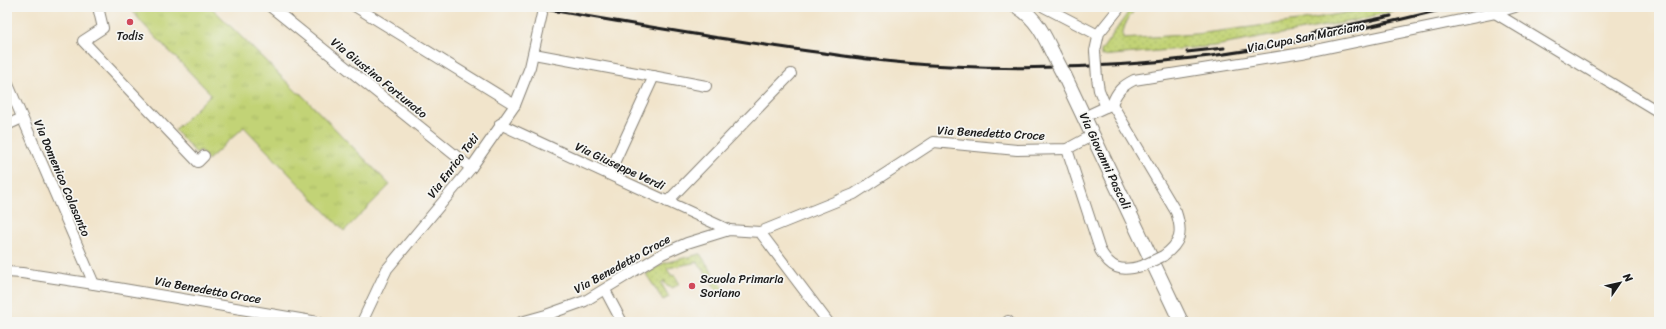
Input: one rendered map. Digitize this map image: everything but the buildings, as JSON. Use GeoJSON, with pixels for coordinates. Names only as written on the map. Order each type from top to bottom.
{"type":"FeatureCollection","features":[{"type":"Feature","properties":{"kind":"street"},"geometry":{"type":"LineString","coordinates":[[98,7],[103,28],[83,41],[198,162],[204,156]]}},
{"type":"Feature","properties":{"kind":"street","name":"Via Giustino Fortunato"},"geometry":{"type":"LineString","coordinates":[[271,7],[470,168]]}},
{"type":"Feature","properties":{"kind":"street"},"geometry":{"type":"LineString","coordinates":[[356,7],[515,105]]}},
{"type":"Feature","properties":{"kind":"street","name":"Via Giovanni Pascoli"},"geometry":{"type":"LineString","coordinates":[[1018,7],[1032,17],[1040,27],[1093,135],[1181,322]]}},
{"type":"Feature","properties":{"kind":"street"},"geometry":{"type":"LineString","coordinates":[[1044,7],[1098,35]]}},
{"type":"Feature","properties":{"kind":"street"},"geometry":{"type":"LineString","coordinates":[[1067,149],[1100,250],[1109,264],[1116,268],[1131,269],[1142,266],[1163,256],[1178,242],[1180,228],[1176,212],[1099,90],[1096,51],[1098,35],[1120,7]]}},
{"type":"Feature","properties":{"kind":"street","name":"Via Cupa San Marciano"},"geometry":{"type":"LineString","coordinates":[[1109,105],[1117,92],[1124,85],[1134,80],[1302,53],[1495,13],[1515,7]]}},
{"type":"Feature","properties":{"kind":"street"},"geometry":{"type":"LineString","coordinates":[[1495,13],[1659,112]]}},
{"type":"Feature","properties":{"kind":"street","name":"Via Enrico Toti"},"geometry":{"type":"LineString","coordinates":[[362,322],[387,269],[470,168],[515,105],[534,54],[542,14]]}},
{"type":"Feature","properties":{"kind":"street"},"geometry":{"type":"LineString","coordinates":[[534,54],[706,86]]}},
{"type":"Feature","properties":{"kind":"street"},"geometry":{"type":"LineString","coordinates":[[667,202],[791,74]]}},
{"type":"Feature","properties":{"kind":"street"},"geometry":{"type":"LineString","coordinates":[[608,174],[654,76]]}},
{"type":"Feature","properties":{"kind":"street","name":"Via Domenico Colasanto"},"geometry":{"type":"LineString","coordinates":[[7,82],[94,284]]}},
{"type":"Feature","properties":{"kind":"street"},"geometry":{"type":"LineString","coordinates":[[1084,117],[1109,105]]}},
{"type":"Feature","properties":{"kind":"street"},"geometry":{"type":"LineString","coordinates":[[7,125],[22,118]]}},
{"type":"Feature","properties":{"kind":"street","name":"Via Giuseppe Verdi"},"geometry":{"type":"LineString","coordinates":[[500,124],[729,230]]}},
{"type":"Feature","properties":{"kind":"street","name":"Via Benedetto Croce"},"geometry":{"type":"LineString","coordinates":[[521,322],[546,315],[578,303],[604,290],[662,254],[687,243],[729,230],[760,232],[854,194],[934,142],[1017,150],[1067,149],[1093,135]]}},
{"type":"Feature","properties":{"kind":"street"},"geometry":{"type":"LineString","coordinates":[[760,232],[828,322]]}},
{"type":"Feature","properties":{"kind":"street","name":"Via Benedetto Croce"},"geometry":{"type":"LineString","coordinates":[[7,272],[94,284],[318,322]]}},
{"type":"Feature","properties":{"kind":"street"},"geometry":{"type":"LineString","coordinates":[[604,290],[622,322]]}},
{"type":"Feature","properties":{"kind":"green space"},"geometry":{"type":"Polygon","coordinates":[[[129,7],[211,7],[298,93],[300,93],[390,185],[344,231],[244,127],[208,160],[200,150],[196,153],[175,130],[211,94],[144,25],[129,7]]]}},
{"type":"Feature","properties":{"kind":"green space"},"geometry":{"type":"Polygon","coordinates":[[[1132,7],[1137,7],[1123,30],[1123,39],[1196,34],[1298,21],[1372,7],[1410,7],[1353,21],[1215,46],[1101,56],[1101,51],[1132,7]]]}},
{"type":"Feature","properties":{"kind":"green space"},"geometry":{"type":"Polygon","coordinates":[[[700,254],[723,288],[718,292],[698,262],[668,268],[667,269],[671,275],[675,276],[678,281],[678,285],[672,288],[664,283],[665,280],[661,283],[669,297],[663,300],[646,274],[664,263],[700,254]]]}},
{"type":"Feature","properties":{"kind":"railway"},"geometry":{"type":"LineString","coordinates":[[533,7],[759,44],[901,63],[1014,68],[1080,67],[1145,63],[1241,52],[1332,35],[1452,7]]}},
{"type":"Feature","properties":{"kind":"railway"},"geometry":{"type":"LineString","coordinates":[[1311,33],[1391,16]]}},
{"type":"Feature","properties":{"kind":"railway"},"geometry":{"type":"LineString","coordinates":[[1187,52],[1224,48]]}},
{"type":"Feature","properties":{"kind":"place","name":"Todis"},"geometry":{"type":"Point","coordinates":[130,22]}},
{"type":"Feature","properties":{"kind":"place","name":"Scuola Primaria Soriano"},"geometry":{"type":"Point","coordinates":[692,286]}}]}
